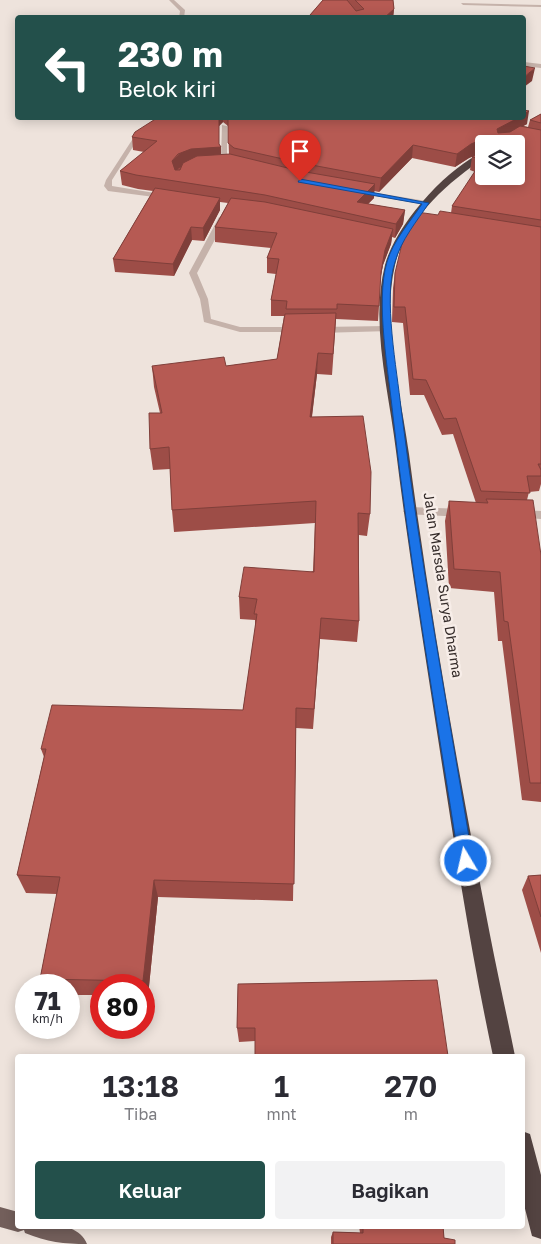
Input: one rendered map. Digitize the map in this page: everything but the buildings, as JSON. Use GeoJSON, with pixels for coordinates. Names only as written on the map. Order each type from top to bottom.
{"type":"FeatureCollection","features":[{"type":"Feature","properties":{"kind":"highway","name":"Jalan Marsda Surya Dharma"},"geometry":{"type":"LineString","coordinates":[[475,160],[456,173],[426,203],[420,218],[395,241],[388,280],[387,329],[409,511],[482,958],[504,1054]]}},
{"type":"Feature","properties":{"kind":"highway"},"geometry":{"type":"LineString","coordinates":[[525,1155],[541,1227]]}},
{"type":"Feature","properties":{"kind":"main road"},"geometry":{"type":"LineString","coordinates":[[0,1217],[15,1221]]}},
{"type":"Feature","properties":{"kind":"main road"},"geometry":{"type":"LineString","coordinates":[[42,1229],[63,1235],[77,1244]]}},
{"type":"Feature","properties":{"kind":"street"},"geometry":{"type":"LineString","coordinates":[[171,0],[183,11],[182,15]]}},
{"type":"Feature","properties":{"kind":"street"},"geometry":{"type":"LineString","coordinates":[[463,4],[541,6]]}},
{"type":"Feature","properties":{"kind":"street"},"geometry":{"type":"LineString","coordinates":[[526,64],[541,66]]}},
{"type":"Feature","properties":{"kind":"street"},"geometry":{"type":"LineString","coordinates":[[164,120],[134,141],[109,180],[108,186],[111,189],[175,199]]}},
{"type":"Feature","properties":{"kind":"street"},"geometry":{"type":"LineString","coordinates":[[224,126],[224,158],[231,164]]}},
{"type":"Feature","properties":{"kind":"street"},"geometry":{"type":"LineString","coordinates":[[223,164],[240,166]]}},
{"type":"Feature","properties":{"kind":"street"},"geometry":{"type":"LineString","coordinates":[[348,189],[426,203]]}},
{"type":"Feature","properties":{"kind":"street"},"geometry":{"type":"LineString","coordinates":[[228,207],[193,273],[204,299],[207,320],[221,327],[243,330],[387,329]]}},
{"type":"Feature","properties":{"kind":"street"},"geometry":{"type":"LineString","coordinates":[[409,511],[475,513]]}},
{"type":"Feature","properties":{"kind":"street"},"geometry":{"type":"LineString","coordinates":[[503,514],[541,515]]}},
{"type":"Feature","properties":{"kind":"route"},"geometry":{"type":"LineString","coordinates":[[300,181],[426,203],[400,242],[391,262],[388,280],[387,329],[409,511],[466,861]]}}]}
